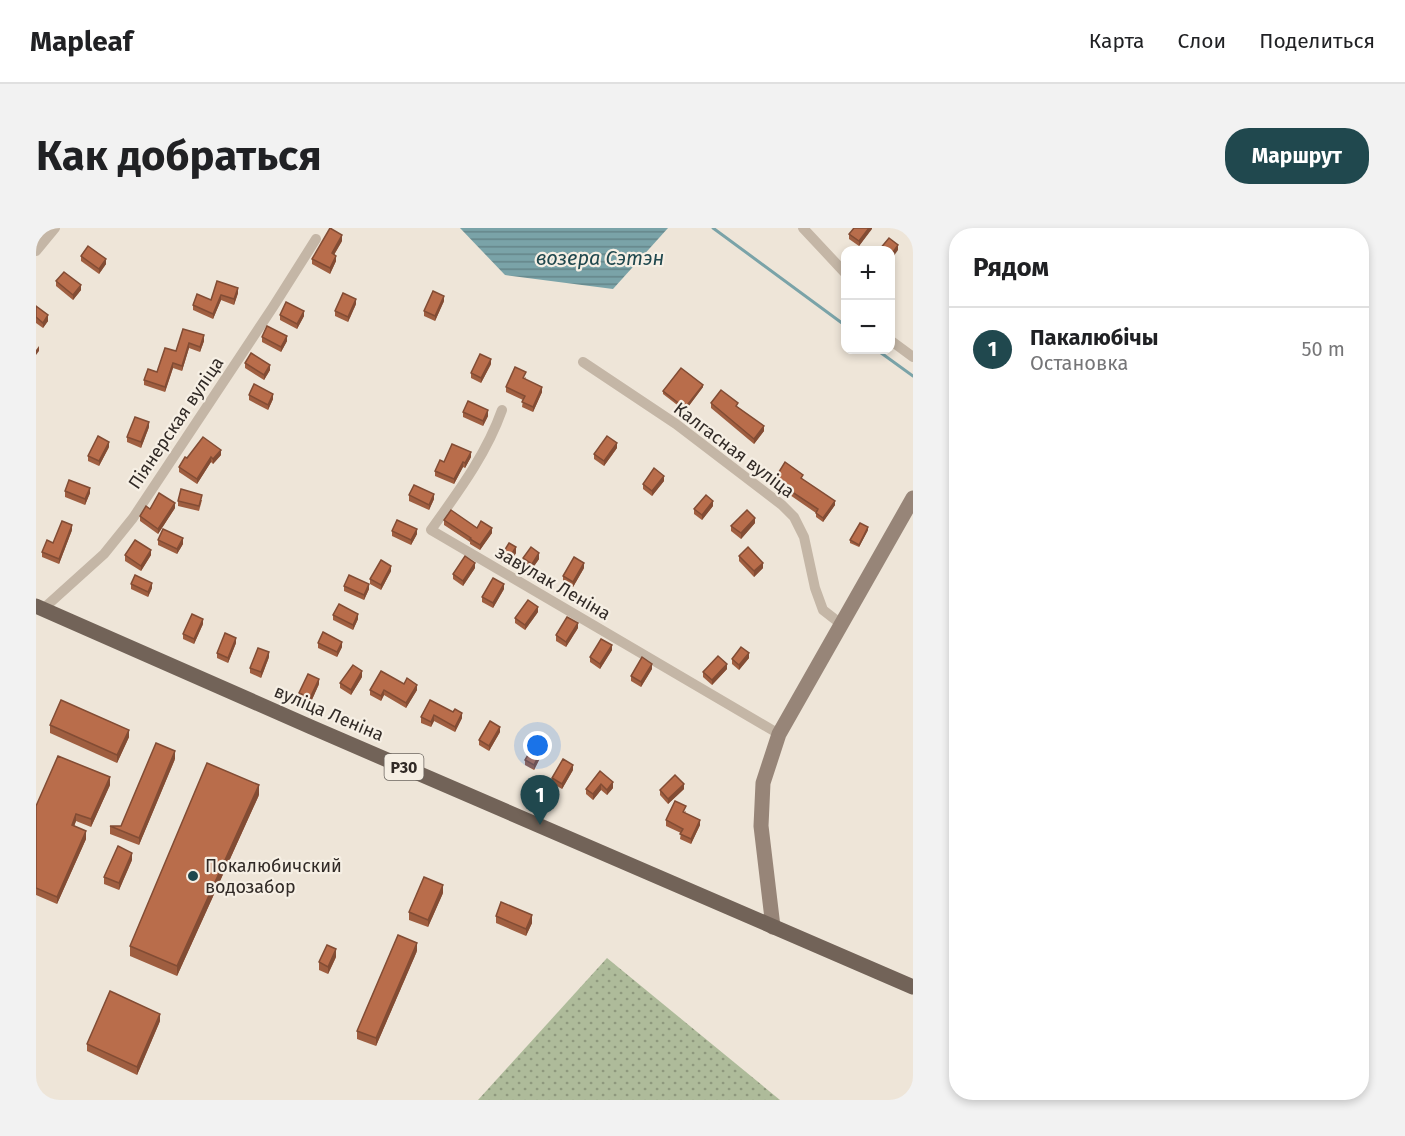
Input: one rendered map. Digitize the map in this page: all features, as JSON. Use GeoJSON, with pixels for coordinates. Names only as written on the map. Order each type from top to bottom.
{"type":"FeatureCollection","features":[{"type":"Feature","properties":{"kind":"main road","name":"вуліца Леніна"},"geometry":{"type":"LineString","coordinates":[[40,607],[773,927]]}},
{"type":"Feature","properties":{"kind":"main road","name":"Р30"},"geometry":{"type":"LineString","coordinates":[[773,927],[913,987]]}},
{"type":"Feature","properties":{"kind":"street"},"geometry":{"type":"LineString","coordinates":[[36,251],[55,228]]}},
{"type":"Feature","properties":{"kind":"street"},"geometry":{"type":"LineString","coordinates":[[802,228],[841,269]]}},
{"type":"Feature","properties":{"kind":"street","name":"Піянерская вуліца"},"geometry":{"type":"LineString","coordinates":[[40,607],[104,554],[133,518],[316,239]]}},
{"type":"Feature","properties":{"kind":"street"},"geometry":{"type":"LineString","coordinates":[[895,343],[913,357]]}},
{"type":"Feature","properties":{"kind":"street","name":"Калгасная вуліца"},"geometry":{"type":"LineString","coordinates":[[583,363],[676,424],[782,505],[794,517],[804,537],[815,588],[823,610],[841,624]]}},
{"type":"Feature","properties":{"kind":"street","name":"завулак Леніна"},"geometry":{"type":"LineString","coordinates":[[502,410],[494,432],[476,465],[431,530],[779,735]]}},
{"type":"Feature","properties":{"kind":"street"},"geometry":{"type":"LineString","coordinates":[[773,927],[761,815],[762,783],[779,735],[913,498]]}},
{"type":"Feature","properties":{"kind":"green space"},"geometry":{"type":"Polygon","coordinates":[[[607,958],[780,1100],[478,1100],[607,958]]]}},
{"type":"Feature","properties":{"kind":"water","name":"возера Сэтэн"},"geometry":{"type":"Polygon","coordinates":[[[460,228],[668,228],[613,289],[505,275],[460,228]]]}},
{"type":"Feature","properties":{"kind":"building"},"geometry":{"type":"Polygon","coordinates":[[[330,228],[342,235],[332,253],[336,256],[330,268],[312,259],[330,228]]]}},
{"type":"Feature","properties":{"kind":"building"},"geometry":{"type":"Polygon","coordinates":[[[854,228],[869,228],[859,241],[849,234],[854,228]]]}},
{"type":"Feature","properties":{"kind":"building"},"geometry":{"type":"Polygon","coordinates":[[[889,238],[898,245],[895,249],[895,246],[882,246],[889,238]]]}},
{"type":"Feature","properties":{"kind":"building"},"geometry":{"type":"Polygon","coordinates":[[[88,246],[106,259],[99,269],[81,256],[88,246]]]}},
{"type":"Feature","properties":{"kind":"building"},"geometry":{"type":"Polygon","coordinates":[[[64,272],[81,285],[73,295],[56,281],[64,272]]]}},
{"type":"Feature","properties":{"kind":"building"},"geometry":{"type":"Polygon","coordinates":[[[217,281],[238,288],[234,299],[221,295],[213,314],[193,305],[197,294],[211,300],[217,281]]]}},
{"type":"Feature","properties":{"kind":"building"},"geometry":{"type":"Polygon","coordinates":[[[433,291],[444,296],[435,316],[424,311],[433,291]]]}},
{"type":"Feature","properties":{"kind":"building"},"geometry":{"type":"Polygon","coordinates":[[[343,293],[356,299],[348,317],[335,311],[343,293]]]}},
{"type":"Feature","properties":{"kind":"building"},"geometry":{"type":"Polygon","coordinates":[[[286,302],[304,311],[297,324],[280,315],[286,302]]]}},
{"type":"Feature","properties":{"kind":"building"},"geometry":{"type":"Polygon","coordinates":[[[36,306],[48,315],[43,323],[36,317],[36,306]]]}},
{"type":"Feature","properties":{"kind":"building"},"geometry":{"type":"Polygon","coordinates":[[[267,326],[287,336],[281,347],[262,337],[267,326]]]}},
{"type":"Feature","properties":{"kind":"building"},"geometry":{"type":"Polygon","coordinates":[[[183,329],[204,335],[200,347],[189,343],[182,366],[173,363],[165,387],[144,380],[148,369],[157,372],[165,348],[176,351],[183,329]]]}},
{"type":"Feature","properties":{"kind":"building"},"geometry":{"type":"Polygon","coordinates":[[[251,353],[270,365],[264,375],[245,363],[251,353]]]}},
{"type":"Feature","properties":{"kind":"building"},"geometry":{"type":"Polygon","coordinates":[[[480,354],[491,359],[481,378],[471,373],[480,354]]]}},
{"type":"Feature","properties":{"kind":"building"},"geometry":{"type":"Polygon","coordinates":[[[515,367],[526,372],[523,378],[542,387],[533,407],[522,402],[525,396],[506,387],[515,367]]]}},
{"type":"Feature","properties":{"kind":"building"},"geometry":{"type":"Polygon","coordinates":[[[681,368],[703,385],[685,408],[663,391],[681,368]]]}},
{"type":"Feature","properties":{"kind":"building"},"geometry":{"type":"Polygon","coordinates":[[[254,384],[273,394],[268,405],[249,395],[254,384]]]}},
{"type":"Feature","properties":{"kind":"building"},"geometry":{"type":"Polygon","coordinates":[[[721,390],[738,403],[736,406],[764,426],[754,439],[711,403],[721,390]]]}},
{"type":"Feature","properties":{"kind":"building"},"geometry":{"type":"Polygon","coordinates":[[[468,401],[488,410],[483,421],[463,412],[468,401]]]}},
{"type":"Feature","properties":{"kind":"building"},"geometry":{"type":"Polygon","coordinates":[[[135,417],[149,422],[141,442],[127,437],[135,417]]]}},
{"type":"Feature","properties":{"kind":"building"},"geometry":{"type":"Polygon","coordinates":[[[98,436],[109,442],[99,461],[88,456],[98,436]]]}},
{"type":"Feature","properties":{"kind":"building"},"geometry":{"type":"Polygon","coordinates":[[[607,436],[617,443],[604,461],[594,454],[607,436]]]}},
{"type":"Feature","properties":{"kind":"building"},"geometry":{"type":"Polygon","coordinates":[[[203,437],[221,450],[213,459],[211,457],[197,479],[179,467],[203,437]]]}},
{"type":"Feature","properties":{"kind":"building"},"geometry":{"type":"Polygon","coordinates":[[[452,444],[471,452],[454,479],[435,471],[440,460],[444,462],[452,444]]]}},
{"type":"Feature","properties":{"kind":"building"},"geometry":{"type":"Polygon","coordinates":[[[785,462],[803,475],[801,478],[835,501],[823,518],[816,513],[818,509],[774,480],[785,462]]]}},
{"type":"Feature","properties":{"kind":"building"},"geometry":{"type":"Polygon","coordinates":[[[654,468],[664,476],[652,491],[643,484],[654,468]]]}},
{"type":"Feature","properties":{"kind":"building"},"geometry":{"type":"Polygon","coordinates":[[[69,480],[90,488],[85,499],[65,491],[69,480]]]}},
{"type":"Feature","properties":{"kind":"building"},"geometry":{"type":"Polygon","coordinates":[[[414,485],[434,494],[429,505],[409,495],[414,485]]]}},
{"type":"Feature","properties":{"kind":"building"},"geometry":{"type":"Polygon","coordinates":[[[181,489],[202,495],[199,506],[178,501],[181,489]]]}},
{"type":"Feature","properties":{"kind":"building"},"geometry":{"type":"Polygon","coordinates":[[[159,493],[175,503],[158,529],[140,516],[146,506],[150,509],[159,493]]]}},
{"type":"Feature","properties":{"kind":"building"},"geometry":{"type":"Polygon","coordinates":[[[706,495],[713,501],[702,515],[694,509],[706,495]]]}},
{"type":"Feature","properties":{"kind":"building"},"geometry":{"type":"Polygon","coordinates":[[[451,510],[477,528],[481,521],[492,528],[480,545],[444,520],[451,510]]]}},
{"type":"Feature","properties":{"kind":"building"},"geometry":{"type":"Polygon","coordinates":[[[747,510],[755,518],[741,533],[731,526],[747,510]]]}},
{"type":"Feature","properties":{"kind":"building"},"geometry":{"type":"Polygon","coordinates":[[[397,520],[417,529],[411,540],[392,531],[397,520]]]}},
{"type":"Feature","properties":{"kind":"building"},"geometry":{"type":"Polygon","coordinates":[[[62,521],[72,525],[59,559],[42,552],[47,540],[53,543],[62,521]]]}},
{"type":"Feature","properties":{"kind":"building"},"geometry":{"type":"Polygon","coordinates":[[[860,523],[868,527],[859,545],[850,540],[860,523]]]}},
{"type":"Feature","properties":{"kind":"building"},"geometry":{"type":"Polygon","coordinates":[[[163,529],[183,538],[177,549],[158,540],[163,529]]]}},
{"type":"Feature","properties":{"kind":"building"},"geometry":{"type":"Polygon","coordinates":[[[135,540],[151,550],[141,566],[125,555],[135,540]]]}},
{"type":"Feature","properties":{"kind":"building"},"geometry":{"type":"Polygon","coordinates":[[[509,543],[516,547],[508,560],[501,556],[509,543]]]}},
{"type":"Feature","properties":{"kind":"building"},"geometry":{"type":"Polygon","coordinates":[[[531,547],[539,553],[532,564],[523,558],[531,547]]]}},
{"type":"Feature","properties":{"kind":"building"},"geometry":{"type":"Polygon","coordinates":[[[748,547],[763,563],[754,571],[739,556],[748,547]]]}},
{"type":"Feature","properties":{"kind":"building"},"geometry":{"type":"Polygon","coordinates":[[[465,556],[475,563],[463,581],[453,574],[465,556]]]}},
{"type":"Feature","properties":{"kind":"building"},"geometry":{"type":"Polygon","coordinates":[[[574,557],[584,563],[573,582],[563,576],[574,557]]]}},
{"type":"Feature","properties":{"kind":"building"},"geometry":{"type":"Polygon","coordinates":[[[381,560],[391,566],[381,585],[370,579],[381,560]]]}},
{"type":"Feature","properties":{"kind":"building"},"geometry":{"type":"Polygon","coordinates":[[[135,575],[152,583],[148,592],[131,584],[135,575]]]}},
{"type":"Feature","properties":{"kind":"building"},"geometry":{"type":"Polygon","coordinates":[[[349,575],[369,584],[364,595],[344,586],[349,575]]]}},
{"type":"Feature","properties":{"kind":"building"},"geometry":{"type":"Polygon","coordinates":[[[493,578],[504,584],[493,603],[482,597],[493,578]]]}},
{"type":"Feature","properties":{"kind":"building"},"geometry":{"type":"Polygon","coordinates":[[[528,600],[538,607],[525,625],[515,618],[528,600]]]}},
{"type":"Feature","properties":{"kind":"building"},"geometry":{"type":"Polygon","coordinates":[[[339,604],[358,614],[353,625],[333,615],[339,604]]]}},
{"type":"Feature","properties":{"kind":"building"},"geometry":{"type":"Polygon","coordinates":[[[192,614],[203,619],[194,639],[183,634],[192,614]]]}},
{"type":"Feature","properties":{"kind":"building"},"geometry":{"type":"Polygon","coordinates":[[[567,617],[578,623],[566,642],[556,635],[567,617]]]}},
{"type":"Feature","properties":{"kind":"building"},"geometry":{"type":"Polygon","coordinates":[[[323,632],[342,642],[337,652],[318,643],[323,632]]]}},
{"type":"Feature","properties":{"kind":"building"},"geometry":{"type":"Polygon","coordinates":[[[225,633],[236,638],[228,658],[217,653],[225,633]]]}},
{"type":"Feature","properties":{"kind":"building"},"geometry":{"type":"Polygon","coordinates":[[[601,639],[612,645],[600,664],[590,657],[601,639]]]}},
{"type":"Feature","properties":{"kind":"building"},"geometry":{"type":"Polygon","coordinates":[[[741,647],[749,653],[739,665],[732,659],[741,647]]]}},
{"type":"Feature","properties":{"kind":"building"},"geometry":{"type":"Polygon","coordinates":[[[258,648],[269,652],[261,672],[250,668],[258,648]]]}},
{"type":"Feature","properties":{"kind":"building"},"geometry":{"type":"Polygon","coordinates":[[[718,656],[727,664],[712,680],[703,672],[718,656]]]}},
{"type":"Feature","properties":{"kind":"building"},"geometry":{"type":"Polygon","coordinates":[[[642,657],[652,664],[641,682],[631,676],[642,657]]]}},
{"type":"Feature","properties":{"kind":"building"},"geometry":{"type":"Polygon","coordinates":[[[353,665],[362,671],[351,690],[340,683],[353,665]]]}},
{"type":"Feature","properties":{"kind":"building"},"geometry":{"type":"Polygon","coordinates":[[[381,671],[404,684],[407,678],[417,685],[406,703],[384,690],[381,696],[370,690],[381,671]]]}},
{"type":"Feature","properties":{"kind":"building"},"geometry":{"type":"Polygon","coordinates":[[[308,674],[319,679],[310,698],[299,693],[308,674]]]}},
{"type":"Feature","properties":{"kind":"building"},"geometry":{"type":"Polygon","coordinates":[[[61,700],[129,730],[117,755],[50,725],[61,700]]]}},
{"type":"Feature","properties":{"kind":"building"},"geometry":{"type":"Polygon","coordinates":[[[430,700],[453,712],[455,709],[462,713],[455,727],[434,715],[431,722],[421,717],[430,700]]]}},
{"type":"Feature","properties":{"kind":"building"},"geometry":{"type":"Polygon","coordinates":[[[490,721],[500,727],[489,746],[479,740],[490,721]]]}},
{"type":"Feature","properties":{"kind":"building"},"geometry":{"type":"Polygon","coordinates":[[[156,743],[175,751],[139,838],[110,826],[121,826],[156,743]]]}},
{"type":"Feature","properties":{"kind":"building"},"geometry":{"type":"Polygon","coordinates":[[[534,745],[542,749],[534,765],[525,760],[534,745]]]}},
{"type":"Feature","properties":{"kind":"building"},"geometry":{"type":"Polygon","coordinates":[[[58,756],[110,777],[91,819],[76,814],[72,825],[86,831],[57,897],[36,888],[36,806],[58,756]]]}},
{"type":"Feature","properties":{"kind":"building"},"geometry":{"type":"Polygon","coordinates":[[[563,759],[573,765],[562,784],[552,778],[563,759]]]}},
{"type":"Feature","properties":{"kind":"building","name":"Покалюбичский водозабор"},"geometry":{"type":"Polygon","coordinates":[[[207,763],[259,785],[177,966],[130,946],[207,763]]]}},
{"type":"Feature","properties":{"kind":"building"},"geometry":{"type":"Polygon","coordinates":[[[600,771],[613,782],[607,790],[601,784],[593,794],[586,789],[600,771]]]}},
{"type":"Feature","properties":{"kind":"building"},"geometry":{"type":"Polygon","coordinates":[[[675,775],[684,784],[668,799],[660,790],[675,775]]]}},
{"type":"Feature","properties":{"kind":"building"},"geometry":{"type":"Polygon","coordinates":[[[675,801],[686,806],[683,812],[700,820],[691,839],[680,834],[683,829],[666,820],[675,801]]]}},
{"type":"Feature","properties":{"kind":"building"},"geometry":{"type":"Polygon","coordinates":[[[118,846],[132,853],[119,883],[104,877],[118,846]]]}},
{"type":"Feature","properties":{"kind":"building"},"geometry":{"type":"Polygon","coordinates":[[[424,877],[443,885],[428,920],[409,912],[424,877]]]}},
{"type":"Feature","properties":{"kind":"building"},"geometry":{"type":"Polygon","coordinates":[[[501,902],[532,915],[526,929],[496,916],[501,902]]]}},
{"type":"Feature","properties":{"kind":"building"},"geometry":{"type":"Polygon","coordinates":[[[398,935],[417,943],[376,1038],[357,1031],[398,935]]]}},
{"type":"Feature","properties":{"kind":"building"},"geometry":{"type":"Polygon","coordinates":[[[327,945],[336,949],[328,967],[319,962],[327,945]]]}},
{"type":"Feature","properties":{"kind":"building"},"geometry":{"type":"Polygon","coordinates":[[[110,991],[160,1014],[137,1067],[87,1044],[110,991]]]}},
{"type":"Feature","properties":{"kind":"waterway"},"geometry":{"type":"LineString","coordinates":[[713,228],[841,322]]}},
{"type":"Feature","properties":{"kind":"waterway"},"geometry":{"type":"LineString","coordinates":[[883,354],[913,376]]}},
{"type":"Feature","properties":{"kind":"place","name":"Пакалюбічы"},"geometry":{"type":"Point","coordinates":[540,825]}},
{"type":"Feature","properties":{"kind":"place","name":"Покалюбичский водозабор"},"geometry":{"type":"Point","coordinates":[193,876]}}]}
